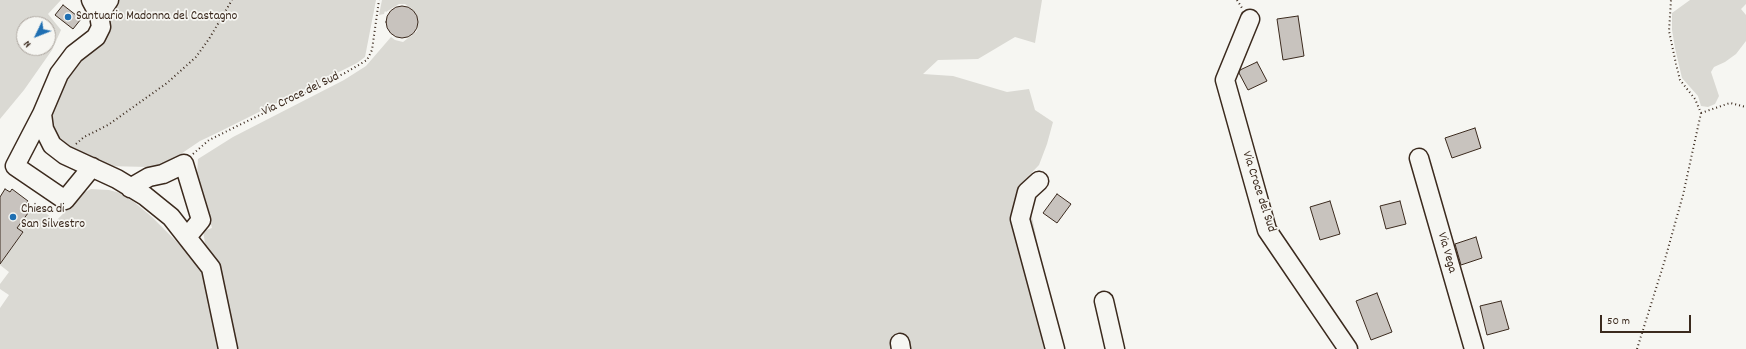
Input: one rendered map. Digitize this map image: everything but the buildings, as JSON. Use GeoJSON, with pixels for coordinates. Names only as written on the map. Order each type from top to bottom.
{"type":"FeatureCollection","features":[{"type":"Feature","properties":{"kind":"street"},"geometry":{"type":"LineString","coordinates":[[92,167],[65,200],[15,166],[42,114],[65,63],[96,37],[101,27],[95,8],[109,0]]}},
{"type":"Feature","properties":{"kind":"street","name":"Via Croce del Sud"},"geometry":{"type":"LineString","coordinates":[[1250,19],[1225,80],[1267,230],[1348,349]]}},
{"type":"Feature","properties":{"kind":"street"},"geometry":{"type":"LineString","coordinates":[[42,114],[44,129],[52,145],[65,155],[124,183],[145,196],[171,217],[212,268],[228,349]]}},
{"type":"Feature","properties":{"kind":"street","name":"Via Vega"},"geometry":{"type":"LineString","coordinates":[[1419,158],[1474,349]]}},
{"type":"Feature","properties":{"kind":"street"},"geometry":{"type":"LineString","coordinates":[[124,183],[163,174],[184,164],[201,220],[187,237]]}},
{"type":"Feature","properties":{"kind":"street"},"geometry":{"type":"LineString","coordinates":[[1039,181],[1026,192],[1020,219],[1055,349]]}},
{"type":"Feature","properties":{"kind":"street"},"geometry":{"type":"LineString","coordinates":[[1104,301],[1116,349]]}},
{"type":"Feature","properties":{"kind":"path"},"geometry":{"type":"LineString","coordinates":[[77,142],[108,125],[167,83],[196,56],[209,39],[232,0]]}},
{"type":"Feature","properties":{"kind":"path","name":"Via Croce del Sud"},"geometry":{"type":"LineString","coordinates":[[184,164],[199,147],[209,140],[345,73],[367,60],[372,50],[379,0]]}},
{"type":"Feature","properties":{"kind":"path"},"geometry":{"type":"LineString","coordinates":[[1637,349],[1664,263],[1683,195],[1701,113],[1695,99],[1680,80],[1669,31],[1671,0]]}},
{"type":"Feature","properties":{"kind":"path"},"geometry":{"type":"LineString","coordinates":[[1701,113],[1730,103],[1746,107]]}},
{"type":"Feature","properties":{"kind":"shaded area"},"geometry":{"type":"Polygon","coordinates":[[[0,0],[61,0],[48,14],[50,16],[16,16],[16,56],[48,56],[24,90],[0,119],[0,0]]]}},
{"type":"Feature","properties":{"kind":"shaded area"},"geometry":{"type":"Polygon","coordinates":[[[104,0],[376,0],[365,57],[357,63],[200,141],[166,164],[157,167],[148,167],[105,166],[81,154],[58,139],[49,122],[52,105],[75,62],[104,0]]]}},
{"type":"Feature","properties":{"kind":"shaded area"},"geometry":{"type":"Polygon","coordinates":[[[382,0],[1042,0],[1035,43],[1015,37],[978,59],[938,60],[923,74],[953,76],[1007,92],[1029,89],[1035,110],[1053,122],[1039,165],[1018,187],[1027,192],[1059,349],[0,349],[0,308],[9,295],[0,289],[0,284],[9,272],[0,265],[0,256],[4,259],[23,233],[17,228],[34,204],[56,221],[83,193],[91,189],[109,190],[120,193],[152,217],[184,249],[194,263],[207,255],[203,231],[212,228],[197,175],[198,159],[233,137],[344,80],[366,66],[391,37],[395,40],[403,42],[416,32],[418,28],[418,19],[413,10],[405,4],[399,4],[386,12],[385,11],[384,14],[379,15],[382,0]]]}},
{"type":"Feature","properties":{"kind":"shaded area"},"geometry":{"type":"Polygon","coordinates":[[[1690,0],[1746,0],[1746,4],[1741,9],[1746,15],[1746,41],[1736,54],[1725,62],[1714,67],[1711,72],[1719,96],[1715,104],[1708,107],[1701,106],[1698,96],[1682,78],[1675,48],[1672,30],[1672,13],[1690,0]]]}},
{"type":"Feature","properties":{"kind":"shaded area"},"geometry":{"type":"Polygon","coordinates":[[[56,24],[61,30],[56,41],[56,24]]]}},
{"type":"Feature","properties":{"kind":"place","name":"Santuario Madonna del Castagno"},"geometry":{"type":"Point","coordinates":[68,17]}},
{"type":"Feature","properties":{"kind":"place","name":"Chiesa di San Silvestro"},"geometry":{"type":"Point","coordinates":[13,217]}}]}
